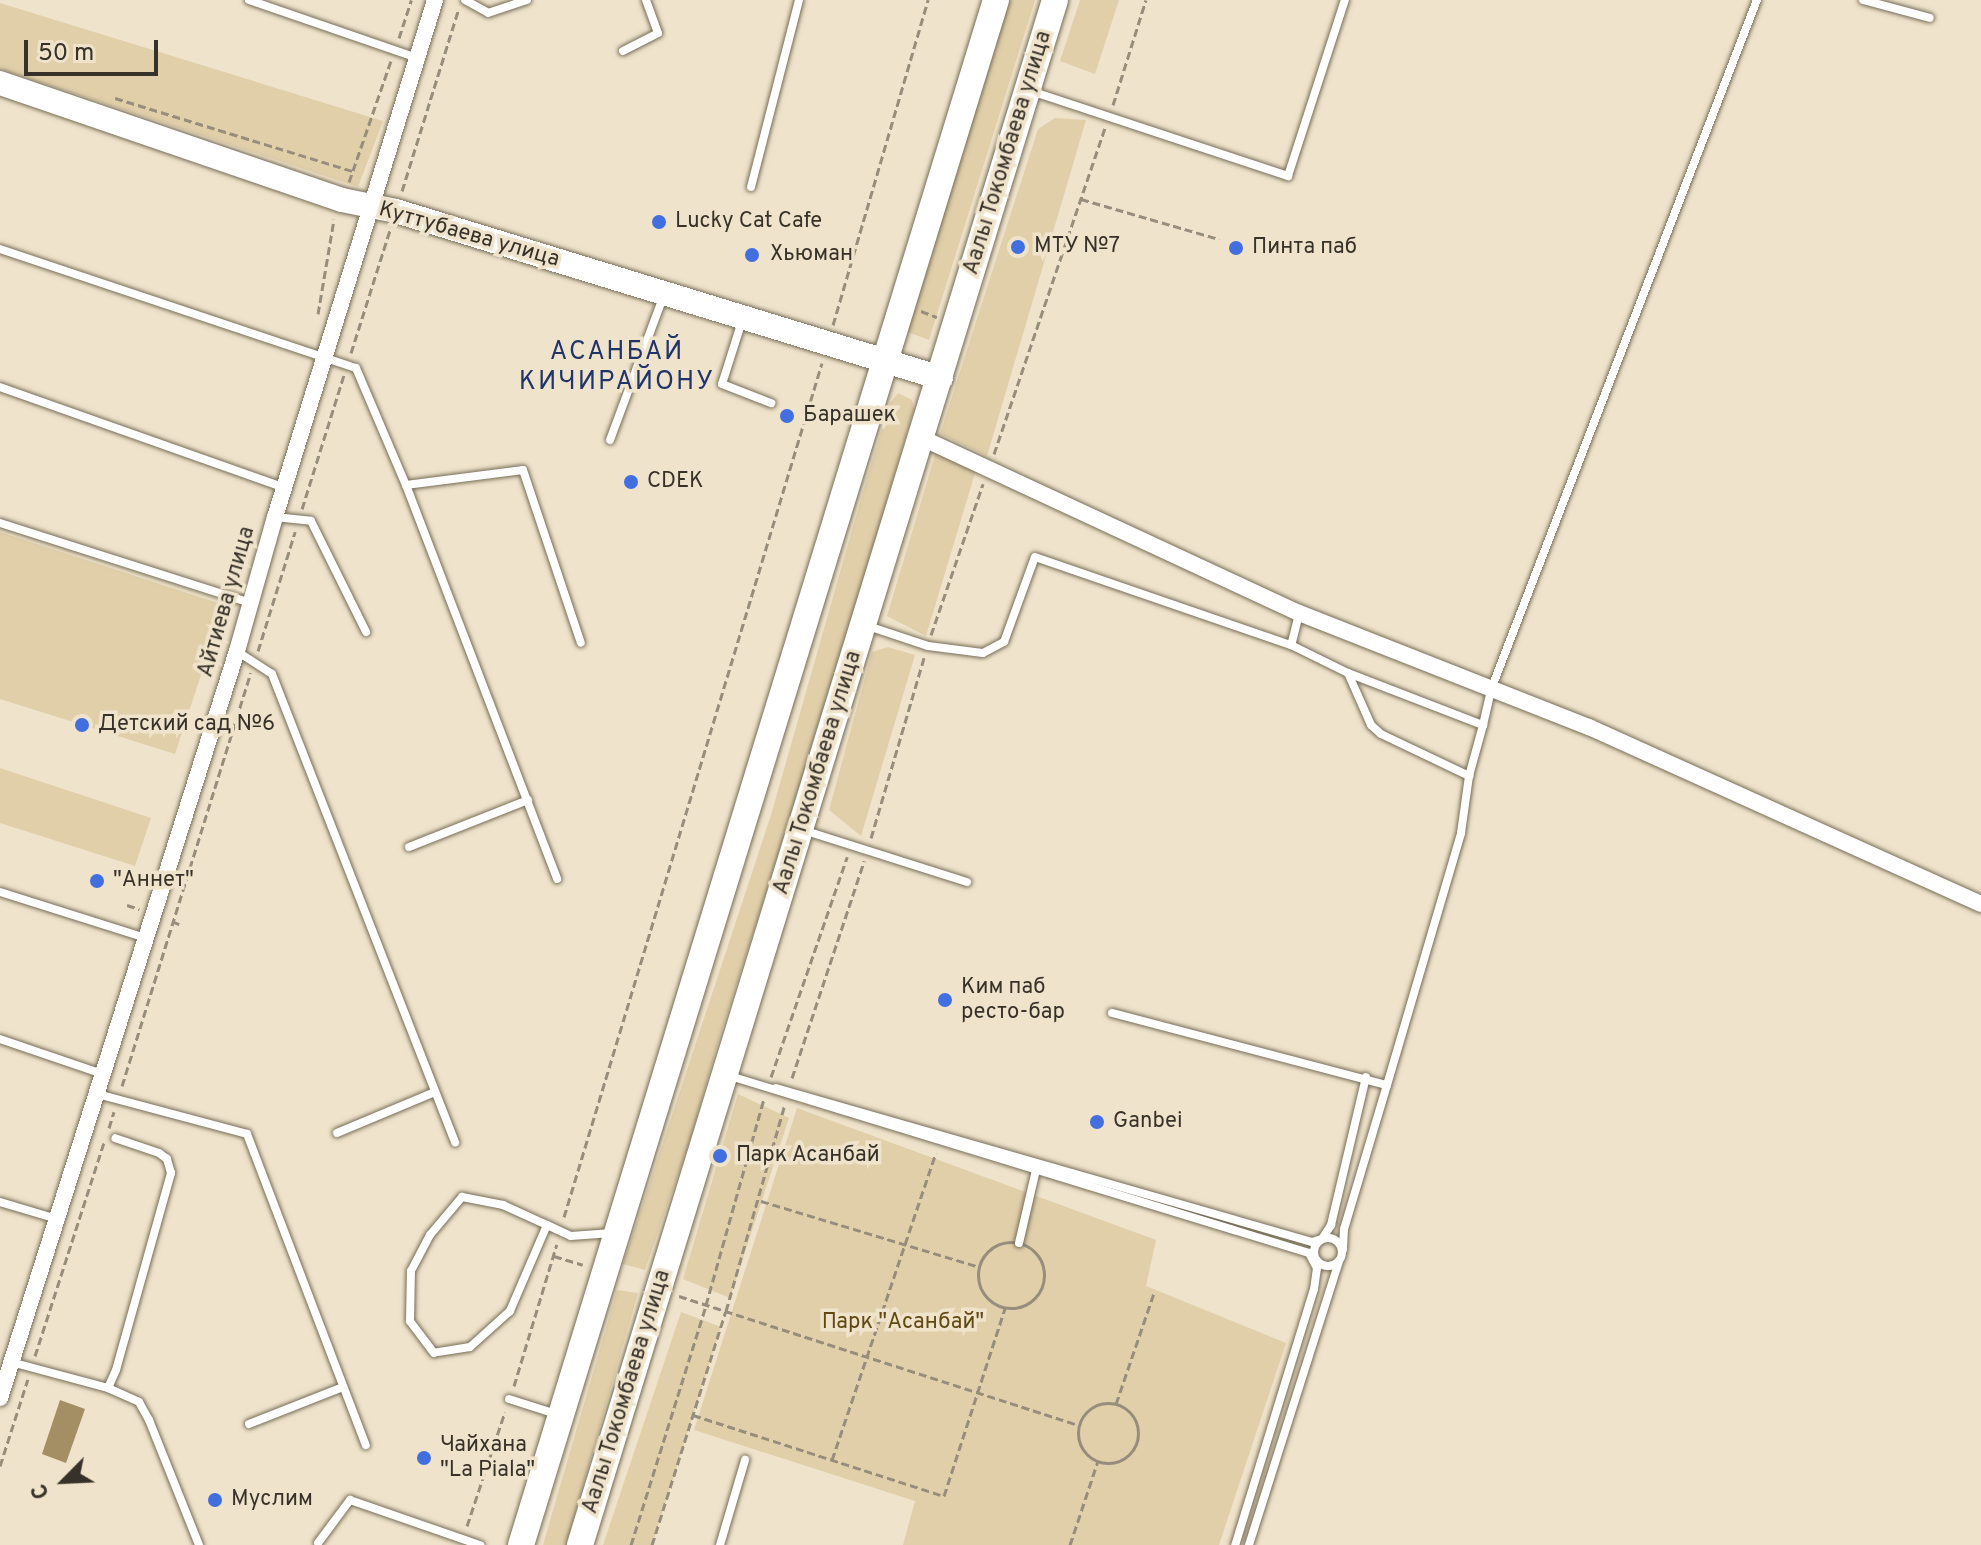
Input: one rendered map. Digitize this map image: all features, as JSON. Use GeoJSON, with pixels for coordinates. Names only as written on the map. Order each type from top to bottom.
{"type":"FeatureCollection","features":[{"type":"Feature","properties":{"kind":"main road"},"geometry":{"type":"LineString","coordinates":[[521,1545],[996,0]]}},
{"type":"Feature","properties":{"kind":"main road","name":"Аалы Токомбаева улица"},"geometry":{"type":"LineString","coordinates":[[580,1545],[1055,0]]}},
{"type":"Feature","properties":{"kind":"main road","name":"Куттубаева улица"},"geometry":{"type":"LineString","coordinates":[[0,83],[342,200],[396,211],[941,378]]}},
{"type":"Feature","properties":{"kind":"street","name":"Айтиева улица"},"geometry":{"type":"LineString","coordinates":[[0,1398],[9,1354],[57,1219],[237,651],[285,488],[319,353],[371,207],[435,0]]}},
{"type":"Feature","properties":{"kind":"street"},"geometry":{"type":"LineString","coordinates":[[922,438],[1299,613],[1492,687],[1981,904]]}},
{"type":"Feature","properties":{"kind":"lane"},"geometry":{"type":"LineString","coordinates":[[249,0],[418,59]]}},
{"type":"Feature","properties":{"kind":"lane"},"geometry":{"type":"LineString","coordinates":[[463,0],[488,13],[527,0]]}},
{"type":"Feature","properties":{"kind":"lane"},"geometry":{"type":"LineString","coordinates":[[623,51],[658,33],[646,0]]}},
{"type":"Feature","properties":{"kind":"lane"},"geometry":{"type":"LineString","coordinates":[[751,187],[799,0]]}},
{"type":"Feature","properties":{"kind":"lane"},"geometry":{"type":"LineString","coordinates":[[1026,90],[1288,176],[1345,0]]}},
{"type":"Feature","properties":{"kind":"lane"},"geometry":{"type":"LineString","coordinates":[[1249,1545],[1343,1250],[1344,1229],[1461,833],[1469,776],[1492,687],[1757,0]]}},
{"type":"Feature","properties":{"kind":"lane"},"geometry":{"type":"LineString","coordinates":[[1863,0],[1930,18]]}},
{"type":"Feature","properties":{"kind":"lane"},"geometry":{"type":"LineString","coordinates":[[0,249],[319,353],[356,368],[406,485],[557,879]]}},
{"type":"Feature","properties":{"kind":"lane"},"geometry":{"type":"LineString","coordinates":[[610,440],[664,293]]}},
{"type":"Feature","properties":{"kind":"lane"},"geometry":{"type":"LineString","coordinates":[[743,318],[722,384],[771,403]]}},
{"type":"Feature","properties":{"kind":"lane"},"geometry":{"type":"LineString","coordinates":[[0,387],[285,488]]}},
{"type":"Feature","properties":{"kind":"lane"},"geometry":{"type":"LineString","coordinates":[[406,485],[523,470],[581,643]]}},
{"type":"Feature","properties":{"kind":"lane"},"geometry":{"type":"LineString","coordinates":[[275,517],[311,521],[366,632]]}},
{"type":"Feature","properties":{"kind":"lane"},"geometry":{"type":"LineString","coordinates":[[0,523],[250,603]]}},
{"type":"Feature","properties":{"kind":"lane"},"geometry":{"type":"LineString","coordinates":[[864,625],[928,646],[983,653],[1004,642],[1035,557],[1291,645],[1348,673],[1483,725]]}},
{"type":"Feature","properties":{"kind":"lane"},"geometry":{"type":"LineString","coordinates":[[1291,645],[1299,613]]}},
{"type":"Feature","properties":{"kind":"lane"},"geometry":{"type":"LineString","coordinates":[[237,651],[272,674],[455,1142]]}},
{"type":"Feature","properties":{"kind":"lane"},"geometry":{"type":"LineString","coordinates":[[1348,673],[1371,725],[1381,734],[1469,776]]}},
{"type":"Feature","properties":{"kind":"lane"},"geometry":{"type":"LineString","coordinates":[[409,847],[528,800]]}},
{"type":"Feature","properties":{"kind":"lane"},"geometry":{"type":"LineString","coordinates":[[801,829],[967,882]]}},
{"type":"Feature","properties":{"kind":"lane"},"geometry":{"type":"LineString","coordinates":[[0,892],[146,938]]}},
{"type":"Feature","properties":{"kind":"lane"},"geometry":{"type":"LineString","coordinates":[[1112,1013],[1366,1077],[1387,1085]]}},
{"type":"Feature","properties":{"kind":"lane"},"geometry":{"type":"LineString","coordinates":[[0,1039],[103,1074]]}},
{"type":"Feature","properties":{"kind":"lane"},"geometry":{"type":"LineString","coordinates":[[725,1075],[1302,1241],[1335,1239],[1343,1250]]}},
{"type":"Feature","properties":{"kind":"lane"},"geometry":{"type":"LineString","coordinates":[[1235,1545],[1314,1289],[1316,1245],[1331,1225],[1366,1077]]}},
{"type":"Feature","properties":{"kind":"lane"},"geometry":{"type":"LineString","coordinates":[[337,1133],[435,1092]]}},
{"type":"Feature","properties":{"kind":"lane"},"geometry":{"type":"LineString","coordinates":[[788,1092],[940,1142],[1299,1249],[1326,1266],[1339,1262]]}},
{"type":"Feature","properties":{"kind":"lane"},"geometry":{"type":"LineString","coordinates":[[97,1094],[247,1134],[366,1445]]}},
{"type":"Feature","properties":{"kind":"lane"},"geometry":{"type":"LineString","coordinates":[[108,1388],[116,1370],[171,1173],[167,1159],[159,1153],[115,1138]]}},
{"type":"Feature","properties":{"kind":"lane"},"geometry":{"type":"LineString","coordinates":[[1019,1243],[1036,1170]]}},
{"type":"Feature","properties":{"kind":"lane"},"geometry":{"type":"LineString","coordinates":[[547,1225],[510,1311],[470,1347],[434,1353],[410,1321],[411,1271],[430,1235],[462,1197],[503,1205],[547,1225],[571,1236],[617,1233]]}},
{"type":"Feature","properties":{"kind":"lane"},"geometry":{"type":"LineString","coordinates":[[0,1202],[57,1219]]}},
{"type":"Feature","properties":{"kind":"lane"},"geometry":{"type":"LineString","coordinates":[[9,1354],[31,1369],[108,1388],[139,1402],[199,1545]]}},
{"type":"Feature","properties":{"kind":"lane"},"geometry":{"type":"LineString","coordinates":[[249,1424],[343,1387]]}},
{"type":"Feature","properties":{"kind":"lane"},"geometry":{"type":"LineString","coordinates":[[509,1399],[561,1416]]}},
{"type":"Feature","properties":{"kind":"lane"},"geometry":{"type":"LineString","coordinates":[[720,1545],[745,1460]]}},
{"type":"Feature","properties":{"kind":"lane"},"geometry":{"type":"LineString","coordinates":[[318,1543],[350,1500],[480,1545]]}},
{"type":"Feature","properties":{"kind":"path"},"geometry":{"type":"LineString","coordinates":[[346,189],[411,0]]}},
{"type":"Feature","properties":{"kind":"path"},"geometry":{"type":"LineString","coordinates":[[400,198],[463,0]]}},
{"type":"Feature","properties":{"kind":"path"},"geometry":{"type":"LineString","coordinates":[[833,325],[928,0]]}},
{"type":"Feature","properties":{"kind":"path"},"geometry":{"type":"LineString","coordinates":[[652,1545],[726,1311],[788,1092],[867,851],[928,646],[1146,0]]}},
{"type":"Feature","properties":{"kind":"path"},"geometry":{"type":"LineString","coordinates":[[103,95],[352,171]]}},
{"type":"Feature","properties":{"kind":"path"},"geometry":{"type":"LineString","coordinates":[[1081,199],[1219,239]]}},
{"type":"Feature","properties":{"kind":"path"},"geometry":{"type":"LineString","coordinates":[[319,353],[334,219]]}},
{"type":"Feature","properties":{"kind":"path"},"geometry":{"type":"LineString","coordinates":[[0,1466],[391,227]]}},
{"type":"Feature","properties":{"kind":"path"},"geometry":{"type":"LineString","coordinates":[[463,1539],[554,1256],[824,354]]}},
{"type":"Feature","properties":{"kind":"path"},"geometry":{"type":"LineString","coordinates":[[631,1545],[706,1305],[767,1087],[851,846]]}},
{"type":"Feature","properties":{"kind":"path"},"geometry":{"type":"LineString","coordinates":[[129,933],[136,909]]}},
{"type":"Feature","properties":{"kind":"path"},"geometry":{"type":"LineString","coordinates":[[832,1460],[940,1142]]}},
{"type":"Feature","properties":{"kind":"path"},"geometry":{"type":"LineString","coordinates":[[759,1200],[979,1267]]}},
{"type":"Feature","properties":{"kind":"path"},"geometry":{"type":"LineString","coordinates":[[1019,1243],[1028,1247],[1042,1262],[1044,1282],[1040,1292],[1026,1305],[1005,1308],[984,1293],[979,1267],[998,1244],[1019,1243]]}},
{"type":"Feature","properties":{"kind":"path"},"geometry":{"type":"LineString","coordinates":[[554,1256],[583,1265]]}},
{"type":"Feature","properties":{"kind":"path"},"geometry":{"type":"LineString","coordinates":[[1116,1404],[1154,1293]]}},
{"type":"Feature","properties":{"kind":"path"},"geometry":{"type":"LineString","coordinates":[[676,1295],[1079,1425]]}},
{"type":"Feature","properties":{"kind":"path"},"geometry":{"type":"LineString","coordinates":[[693,1415],[944,1496],[1005,1308]]}},
{"type":"Feature","properties":{"kind":"path"},"geometry":{"type":"LineString","coordinates":[[1107,1402],[1116,1404],[1136,1420],[1136,1446],[1115,1462],[1098,1461],[1081,1447],[1079,1425],[1089,1409],[1107,1402]]}},
{"type":"Feature","properties":{"kind":"path"},"geometry":{"type":"LineString","coordinates":[[1070,1545],[1098,1461]]}},
{"type":"Feature","properties":{"kind":"green space"},"geometry":{"type":"Polygon","coordinates":[[[1009,0],[1035,0],[929,340],[905,331],[1009,0]]]}},
{"type":"Feature","properties":{"kind":"green space"},"geometry":{"type":"Polygon","coordinates":[[[1080,0],[1119,0],[1095,74],[1060,61],[1080,0]]]}},
{"type":"Feature","properties":{"kind":"green space"},"geometry":{"type":"Polygon","coordinates":[[[0,3],[383,121],[358,187],[0,69],[0,3]]]}},
{"type":"Feature","properties":{"kind":"green space"},"geometry":{"type":"Polygon","coordinates":[[[1055,118],[1086,120],[987,456],[940,434],[1038,129],[1055,118]]]}},
{"type":"Feature","properties":{"kind":"green space"},"geometry":{"type":"Polygon","coordinates":[[[898,393],[912,400],[914,409],[825,709],[720,1035],[691,1137],[645,1270],[623,1264],[771,815],[866,481],[890,403],[898,393]]]}},
{"type":"Feature","properties":{"kind":"green space"},"geometry":{"type":"Polygon","coordinates":[[[936,452],[976,470],[926,636],[887,616],[936,452]]]}},
{"type":"Feature","properties":{"kind":"green space"},"geometry":{"type":"Polygon","coordinates":[[[0,532],[224,605],[175,754],[0,699],[0,532]]]}},
{"type":"Feature","properties":{"kind":"green space"},"geometry":{"type":"Polygon","coordinates":[[[888,647],[915,655],[861,836],[829,810],[872,652],[888,647]]]}},
{"type":"Feature","properties":{"kind":"green space"},"geometry":{"type":"Polygon","coordinates":[[[0,768],[151,818],[135,866],[0,823],[0,768]]]}},
{"type":"Feature","properties":{"kind":"green space"},"geometry":{"type":"Polygon","coordinates":[[[738,1094],[789,1118],[730,1298],[683,1279],[738,1094]]]}},
{"type":"Feature","properties":{"kind":"green space","name":"Парк \"Асанбай\""},"geometry":{"type":"Polygon","coordinates":[[[797,1108],[1156,1240],[1146,1286],[1286,1343],[1219,1545],[903,1545],[915,1501],[694,1430],[797,1108]]]}},
{"type":"Feature","properties":{"kind":"green space"},"geometry":{"type":"Polygon","coordinates":[[[617,1290],[638,1293],[566,1545],[543,1545],[617,1290]]]}},
{"type":"Feature","properties":{"kind":"green space"},"geometry":{"type":"Polygon","coordinates":[[[681,1312],[721,1327],[652,1545],[603,1545],[681,1312]]]}},
{"type":"Feature","properties":{"kind":"shaded area"},"geometry":{"type":"Polygon","coordinates":[[[60,1400],[85,1409],[66,1463],[42,1454],[60,1400]]]}},
{"type":"Feature","properties":{"kind":"place","name":"Lucky Cat Cafe"},"geometry":{"type":"Point","coordinates":[659,222]}},
{"type":"Feature","properties":{"kind":"place","name":"МТУ №7"},"geometry":{"type":"Point","coordinates":[1018,247]}},
{"type":"Feature","properties":{"kind":"place","name":"Пинта паб"},"geometry":{"type":"Point","coordinates":[1236,248]}},
{"type":"Feature","properties":{"kind":"place","name":"Хьюман"},"geometry":{"type":"Point","coordinates":[752,255]}},
{"type":"Feature","properties":{"kind":"place","name":"Барашек"},"geometry":{"type":"Point","coordinates":[787,416]}},
{"type":"Feature","properties":{"kind":"place","name":"CDEK"},"geometry":{"type":"Point","coordinates":[631,482]}},
{"type":"Feature","properties":{"kind":"place","name":"Детский сад №6"},"geometry":{"type":"Point","coordinates":[82,725]}},
{"type":"Feature","properties":{"kind":"place","name":"\"Аннет\""},"geometry":{"type":"Point","coordinates":[97,881]}},
{"type":"Feature","properties":{"kind":"place","name":"Ким паб ресто-бар"},"geometry":{"type":"Point","coordinates":[945,1000]}},
{"type":"Feature","properties":{"kind":"place","name":"Ganbei"},"geometry":{"type":"Point","coordinates":[1097,1122]}},
{"type":"Feature","properties":{"kind":"place","name":"Парк Асанбай"},"geometry":{"type":"Point","coordinates":[720,1156]}},
{"type":"Feature","properties":{"kind":"place","name":"Чайхана \"La Piala\""},"geometry":{"type":"Point","coordinates":[424,1458]}},
{"type":"Feature","properties":{"kind":"place","name":"Муслим"},"geometry":{"type":"Point","coordinates":[215,1500]}},
{"type":"Feature","properties":{"kind":"district","name":"АСАНБАЙ КИЧИРАЙОНУ"},"geometry":{"type":"Point","coordinates":[617,368]}}]}
